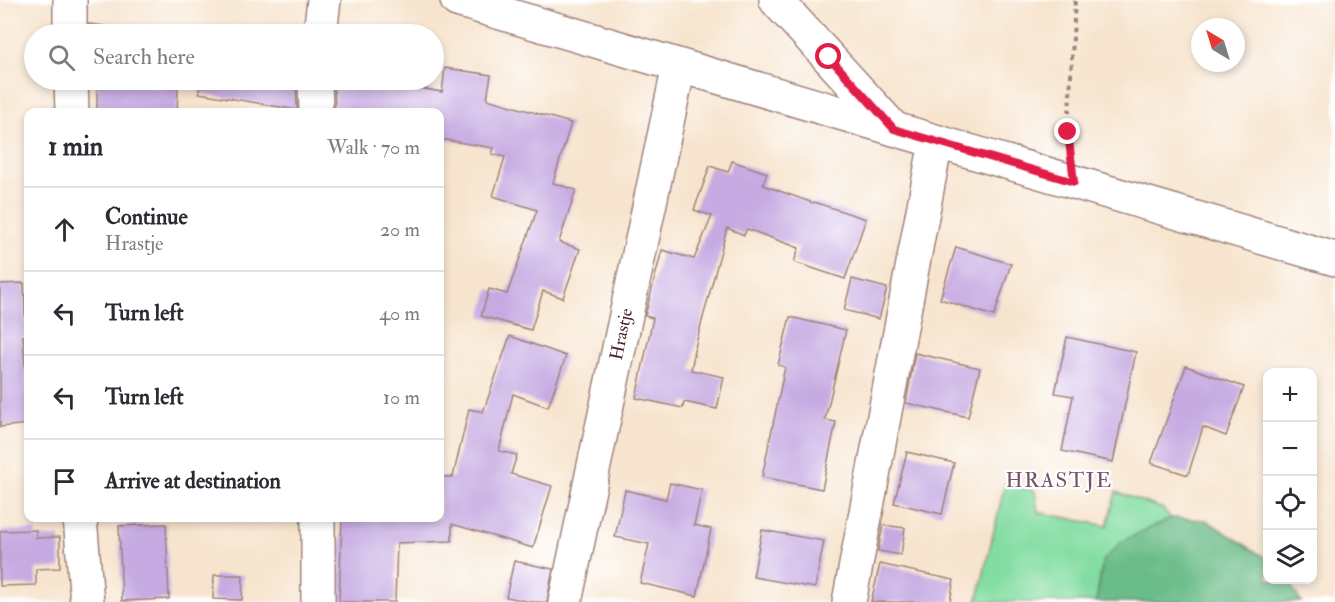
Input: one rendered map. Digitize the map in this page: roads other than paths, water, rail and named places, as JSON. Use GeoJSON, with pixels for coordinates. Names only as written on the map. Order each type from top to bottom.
{"type":"FeatureCollection","features":[{"type":"Feature","properties":{"kind":"street"},"geometry":{"type":"LineString","coordinates":[[70,0],[70,24]]}},
{"type":"Feature","properties":{"kind":"street"},"geometry":{"type":"LineString","coordinates":[[321,24],[324,0]]}},
{"type":"Feature","properties":{"kind":"street"},"geometry":{"type":"LineString","coordinates":[[457,0],[501,7],[679,66],[1335,260]]}},
{"type":"Feature","properties":{"kind":"street"},"geometry":{"type":"LineString","coordinates":[[776,0],[894,129]]}},
{"type":"Feature","properties":{"kind":"street","name":"Hrastje"},"geometry":{"type":"LineString","coordinates":[[565,602],[568,578],[679,66]]}},
{"type":"Feature","properties":{"kind":"street"},"geometry":{"type":"LineString","coordinates":[[71,90],[72,108]]}},
{"type":"Feature","properties":{"kind":"street"},"geometry":{"type":"LineString","coordinates":[[315,90],[316,108]]}},
{"type":"Feature","properties":{"kind":"street"},"geometry":{"type":"LineString","coordinates":[[849,602],[936,142]]}},
{"type":"Feature","properties":{"kind":"street"},"geometry":{"type":"LineString","coordinates":[[80,522],[87,602]]}},
{"type":"Feature","properties":{"kind":"street"},"geometry":{"type":"LineString","coordinates":[[318,522],[318,602]]}},
{"type":"Feature","properties":{"kind":"district","name":"HRASTJE"},"geometry":{"type":"Point","coordinates":[1059,480]}}]}
